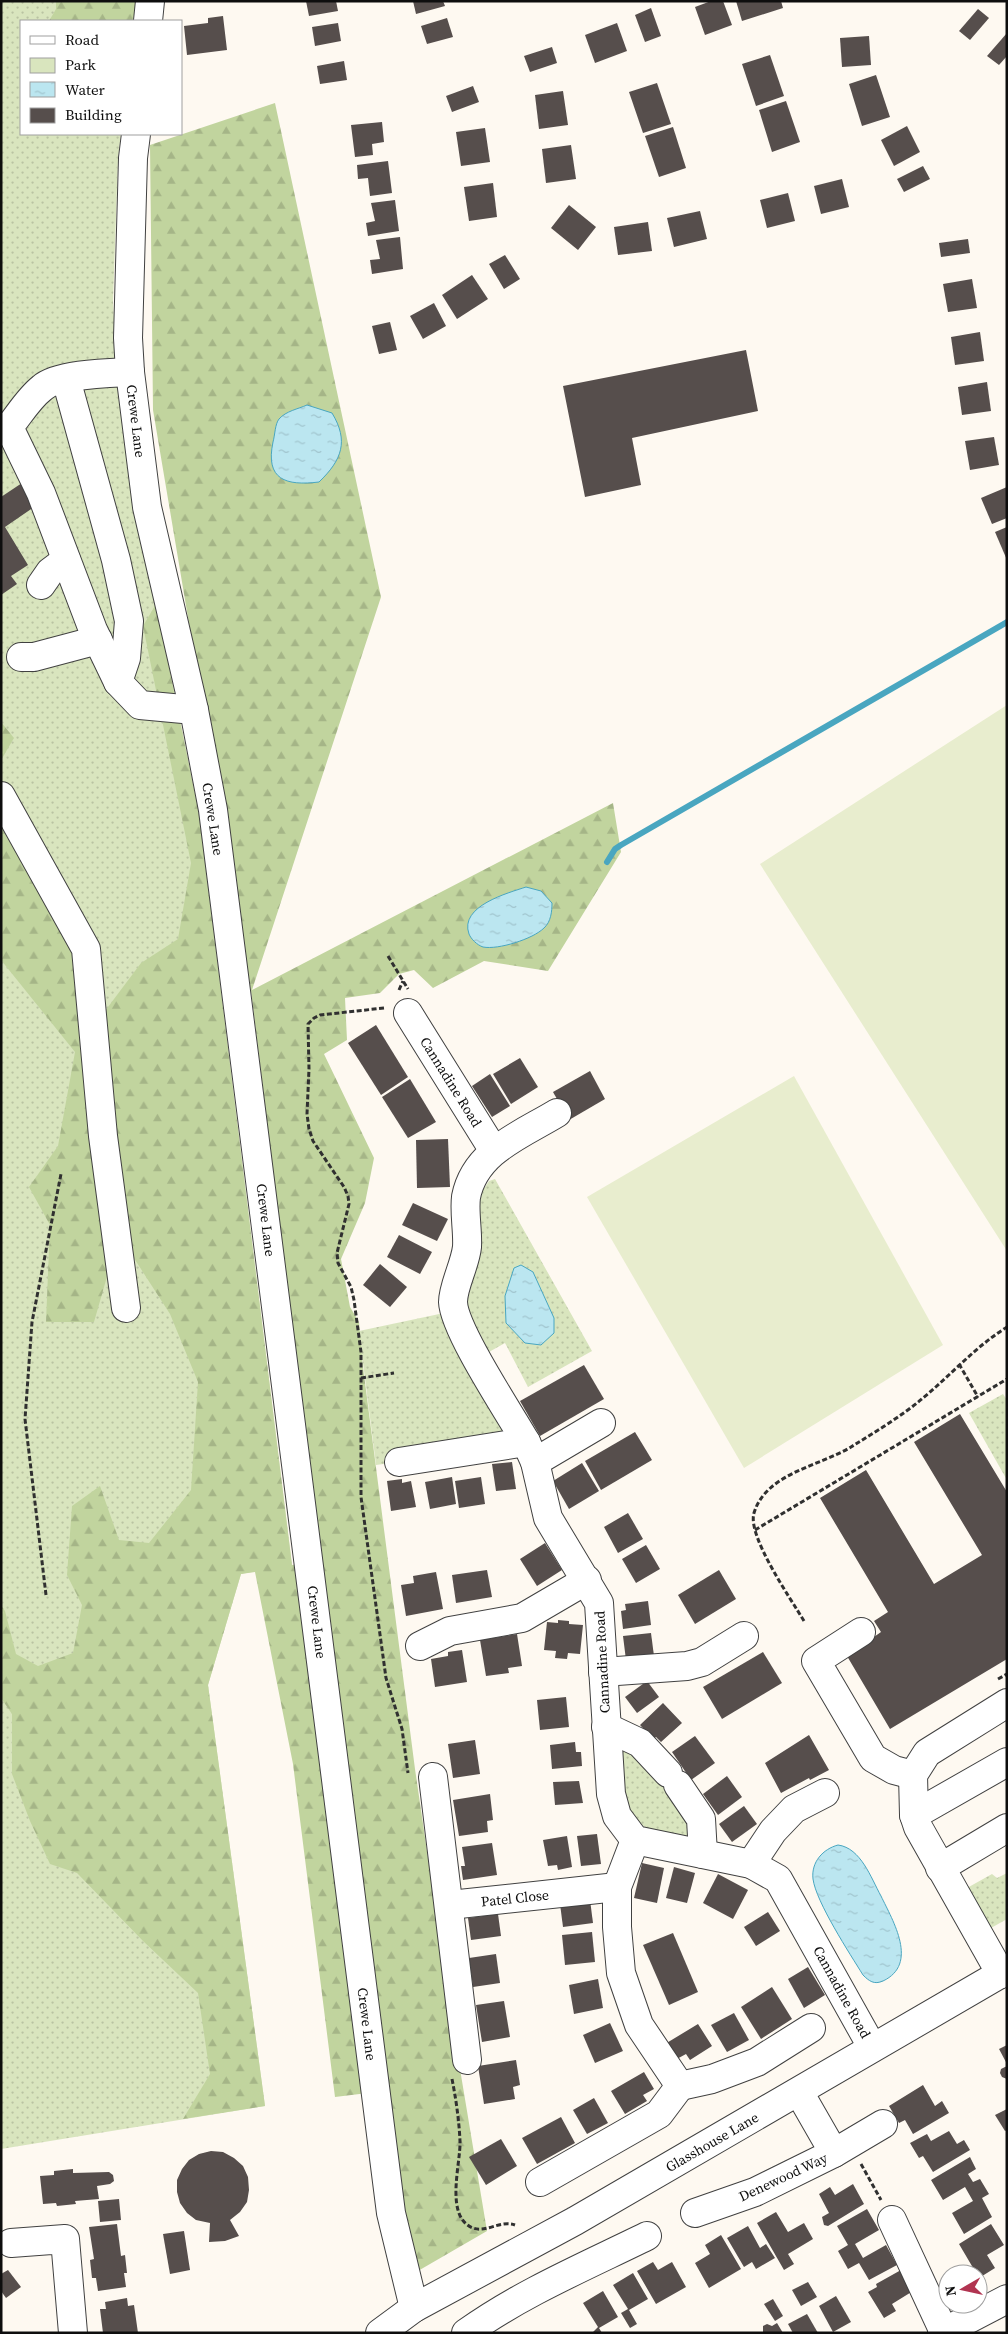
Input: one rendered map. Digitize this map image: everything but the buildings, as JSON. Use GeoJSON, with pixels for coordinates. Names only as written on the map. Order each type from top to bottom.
{"type":"FeatureCollection","features":[{"type":"Feature","properties":{"kind":"street"},"geometry":{"type":"LineString","coordinates":[[148,20],[150,1]]}},
{"type":"Feature","properties":{"kind":"street","name":"Crewe Lane"},"geometry":{"type":"LineString","coordinates":[[136,135],[133,158],[128,338],[130,372],[147,507],[194,710],[213,810],[283,1348],[391,2213],[414,2308]]}},
{"type":"Feature","properties":{"kind":"street"},"geometry":{"type":"LineString","coordinates":[[130,372],[89,374],[49,383],[41,388],[9,427],[41,493],[98,640],[118,682],[140,705],[194,710]]}},
{"type":"Feature","properties":{"kind":"street"},"geometry":{"type":"LineString","coordinates":[[66,379],[116,560],[129,621],[126,658],[118,682]]}},
{"type":"Feature","properties":{"kind":"street"},"geometry":{"type":"LineString","coordinates":[[41,585],[50,572],[66,560]]}},
{"type":"Feature","properties":{"kind":"street"},"geometry":{"type":"LineString","coordinates":[[21,657],[34,657],[98,640]]}},
{"type":"Feature","properties":{"kind":"street"},"geometry":{"type":"LineString","coordinates":[[1,796],[86,949],[103,1136],[126,1308]]}},
{"type":"Feature","properties":{"kind":"street","name":"Cannadine Road"},"geometry":{"type":"LineString","coordinates":[[397,1006],[494,1151]]}},
{"type":"Feature","properties":{"kind":"street","name":"Cannadine Road"},"geometry":{"type":"LineString","coordinates":[[557,1113],[494,1151],[479,1165],[466,1198],[468,1232],[466,1258],[453,1301],[459,1324],[531,1452],[548,1518],[587,1580],[599,1603],[611,1794],[617,1816],[636,1840],[752,1864],[778,1879],[872,2047]]}},
{"type":"Feature","properties":{"kind":"street"},"geometry":{"type":"LineString","coordinates":[[399,1462],[531,1452],[601,1422]]}},
{"type":"Feature","properties":{"kind":"street"},"geometry":{"type":"LineString","coordinates":[[420,1646],[450,1631],[522,1618],[587,1580]]}},
{"type":"Feature","properties":{"kind":"street"},"geometry":{"type":"LineString","coordinates":[[861,1632],[816,1661],[873,1758],[894,1770],[913,1775]]}},
{"type":"Feature","properties":{"kind":"street"},"geometry":{"type":"LineString","coordinates":[[603,1672],[687,1666],[702,1662],[744,1636]]}},
{"type":"Feature","properties":{"kind":"street"},"geometry":{"type":"LineString","coordinates":[[1004,1972],[984,1944],[918,1827],[914,1816],[913,1775],[927,1753],[1007,1703]]}},
{"type":"Feature","properties":{"kind":"street"},"geometry":{"type":"LineString","coordinates":[[606,1727],[640,1743],[673,1779],[701,1819],[703,1854]]}},
{"type":"Feature","properties":{"kind":"street"},"geometry":{"type":"LineString","coordinates":[[914,1816],[1007,1762]]}},
{"type":"Feature","properties":{"kind":"street"},"geometry":{"type":"LineString","coordinates":[[421,1777],[445,1868],[450,1905],[456,1962],[459,2068]]}},
{"type":"Feature","properties":{"kind":"street"},"geometry":{"type":"LineString","coordinates":[[752,1864],[773,1831],[794,1809],[825,1793]]}},
{"type":"Feature","properties":{"kind":"street"},"geometry":{"type":"LineString","coordinates":[[940,1868],[1007,1828]]}},
{"type":"Feature","properties":{"kind":"street"},"geometry":{"type":"LineString","coordinates":[[636,1840],[617,1887],[617,1927],[621,1973],[639,2025],[680,2086]]}},
{"type":"Feature","properties":{"kind":"street","name":"Patel Close"},"geometry":{"type":"LineString","coordinates":[[450,1905],[617,1887]]}},
{"type":"Feature","properties":{"kind":"street"},"geometry":{"type":"LineString","coordinates":[[968,1992],[982,1967],[984,1944]]}},
{"type":"Feature","properties":{"kind":"street","name":"Glasshouse Lane"},"geometry":{"type":"LineString","coordinates":[[380,2333],[414,2308],[575,2221],[1004,1972]]}},
{"type":"Feature","properties":{"kind":"street"},"geometry":{"type":"LineString","coordinates":[[540,2182],[659,2114],[680,2086],[712,2079],[757,2062],[811,2028]]}},
{"type":"Feature","properties":{"kind":"street","name":"Denewood Way"},"geometry":{"type":"LineString","coordinates":[[695,2213],[755,2192],[842,2149],[799,2092]]}},
{"type":"Feature","properties":{"kind":"street"},"geometry":{"type":"LineString","coordinates":[[842,2149],[883,2124]]}},
{"type":"Feature","properties":{"kind":"street"},"geometry":{"type":"LineString","coordinates":[[892,2220],[943,2332],[1005,2303]]}},
{"type":"Feature","properties":{"kind":"street"},"geometry":{"type":"LineString","coordinates":[[466,2333],[485,2319],[535,2291],[647,2236]]}},
{"type":"Feature","properties":{"kind":"street"},"geometry":{"type":"LineString","coordinates":[[11,2243],[66,2239],[73,2333]]}},
{"type":"Feature","properties":{"kind":"path"},"geometry":{"type":"LineString","coordinates":[[403,980],[397,1006],[381,1010],[320,1015],[311,1020],[306,1030],[309,1057],[307,1114],[309,1129],[320,1152],[344,1187],[349,1204],[337,1253],[338,1263],[351,1287],[360,1338],[361,1497],[386,1678],[402,1729],[421,1777]]}},
{"type":"Feature","properties":{"kind":"path"},"geometry":{"type":"LineString","coordinates":[[46,1595],[25,1419],[32,1322],[61,1174]]}},
{"type":"Feature","properties":{"kind":"path"},"geometry":{"type":"LineString","coordinates":[[804,1621],[763,1551],[754,1530],[754,1514],[762,1495],[776,1482],[850,1448],[922,1399],[989,1338],[1007,1327]]}},
{"type":"Feature","properties":{"kind":"path"},"geometry":{"type":"LineString","coordinates":[[959,1364],[978,1397]]}},
{"type":"Feature","properties":{"kind":"path"},"geometry":{"type":"LineString","coordinates":[[361,1378],[394,1373]]}},
{"type":"Feature","properties":{"kind":"path"},"geometry":{"type":"LineString","coordinates":[[754,1530],[1007,1379]]}},
{"type":"Feature","properties":{"kind":"path"},"geometry":{"type":"LineString","coordinates":[[459,2068],[460,2143],[456,2184],[457,2204],[461,2216],[472,2228],[482,2229],[498,2224],[519,2226]]}},
{"type":"Feature","properties":{"kind":"path"},"geometry":{"type":"LineString","coordinates":[[842,2149],[892,2220]]}},
{"type":"Feature","properties":{"kind":"green space"},"geometry":{"type":"Polygon","coordinates":[[[1,1],[136,1],[133,20],[20,20],[20,135],[121,135],[118,159],[113,302],[118,384],[161,625],[199,814],[292,1565],[241,1574],[208,1685],[265,2106],[1,2149],[1,1]]]}},
{"type":"Feature","properties":{"kind":"green space"},"geometry":{"type":"Polygon","coordinates":[[[56,1],[136,1],[133,20],[50,20],[56,9],[56,1]]]}},
{"type":"Feature","properties":{"kind":"green space"},"geometry":{"type":"Polygon","coordinates":[[[275,103],[381,597],[252,990],[613,803],[621,852],[548,971],[484,961],[433,988],[414,970],[399,974],[380,993],[345,998],[347,1040],[324,1054],[374,1158],[365,1203],[341,1259],[350,1307],[359,1322],[363,1367],[415,1769],[450,2009],[487,2231],[411,2275],[376,2092],[335,2097],[293,1764],[255,1572],[241,1574],[208,1685],[265,2106],[183,2119],[210,2074],[198,1993],[143,1941],[77,1873],[50,1864],[30,1821],[12,1774],[12,1714],[1,1698],[1,1605],[5,1611],[16,1654],[38,1666],[73,1653],[82,1605],[67,1575],[72,1506],[100,1486],[119,1540],[149,1543],[191,1490],[198,1382],[170,1314],[119,1235],[94,1322],[46,1322],[50,1225],[29,1187],[58,1146],[75,1052],[1,960],[1,817],[105,1011],[141,963],[178,939],[191,863],[143,626],[156,604],[199,814],[292,1565],[309,1562],[290,1308],[251,991],[153,410],[150,145],[275,103]]]}},
{"type":"Feature","properties":{"kind":"green space"},"geometry":{"type":"Polygon","coordinates":[[[1007,705],[1007,1251],[760,864],[1007,705]]]}},
{"type":"Feature","properties":{"kind":"green space"},"geometry":{"type":"Polygon","coordinates":[[[1,722],[14,738],[1,760],[1,722]]]}},
{"type":"Feature","properties":{"kind":"green space"},"geometry":{"type":"Polygon","coordinates":[[[794,1076],[943,1345],[744,1468],[587,1197],[794,1076]]]}},
{"type":"Feature","properties":{"kind":"green space"},"geometry":{"type":"Polygon","coordinates":[[[495,1179],[592,1351],[528,1387],[505,1343],[489,1352],[470,1318],[466,1306],[480,1253],[478,1205],[481,1193],[489,1181],[495,1179]]]}},
{"type":"Feature","properties":{"kind":"green space"},"geometry":{"type":"Polygon","coordinates":[[[444,1313],[513,1446],[376,1465],[359,1331],[444,1313]]]}},
{"type":"Feature","properties":{"kind":"green space"},"geometry":{"type":"Polygon","coordinates":[[[1003,1394],[1007,1400],[1007,1480],[969,1413],[1003,1394]]]}},
{"type":"Feature","properties":{"kind":"green space"},"geometry":{"type":"Polygon","coordinates":[[[619,1746],[634,1753],[658,1774],[676,1800],[698,1843],[669,1837],[652,1831],[634,1816],[628,1805],[622,1782],[619,1746]]]}},
{"type":"Feature","properties":{"kind":"green space"},"geometry":{"type":"Polygon","coordinates":[[[1007,1873],[1007,1919],[991,1928],[967,1888],[992,1874],[997,1878],[1007,1873]]]}},
{"type":"Feature","properties":{"kind":"water"},"geometry":{"type":"Polygon","coordinates":[[[307,405],[332,413],[340,432],[340,450],[333,466],[319,482],[297,483],[281,478],[275,472],[271,455],[279,419],[292,410],[307,405]]]}},
{"type":"Feature","properties":{"kind":"water"},"geometry":{"type":"Polygon","coordinates":[[[526,887],[541,891],[552,903],[551,916],[546,926],[524,940],[497,947],[483,947],[474,942],[469,934],[468,924],[471,916],[478,908],[497,897],[526,887]]]}},
{"type":"Feature","properties":{"kind":"water"},"geometry":{"type":"Polygon","coordinates":[[[521,1265],[533,1272],[554,1318],[554,1333],[541,1345],[525,1343],[506,1323],[505,1296],[514,1268],[521,1265]]]}},
{"type":"Feature","properties":{"kind":"water"},"geometry":{"type":"Polygon","coordinates":[[[838,1845],[846,1847],[853,1852],[864,1865],[891,1917],[900,1941],[900,1964],[894,1973],[877,1983],[872,1982],[863,1975],[834,1928],[815,1889],[813,1873],[816,1862],[823,1853],[838,1845]]]}},
{"type":"Feature","properties":{"kind":"waterway"},"geometry":{"type":"LineString","coordinates":[[607,862],[615,849],[621,845],[1007,622]]}}]}
